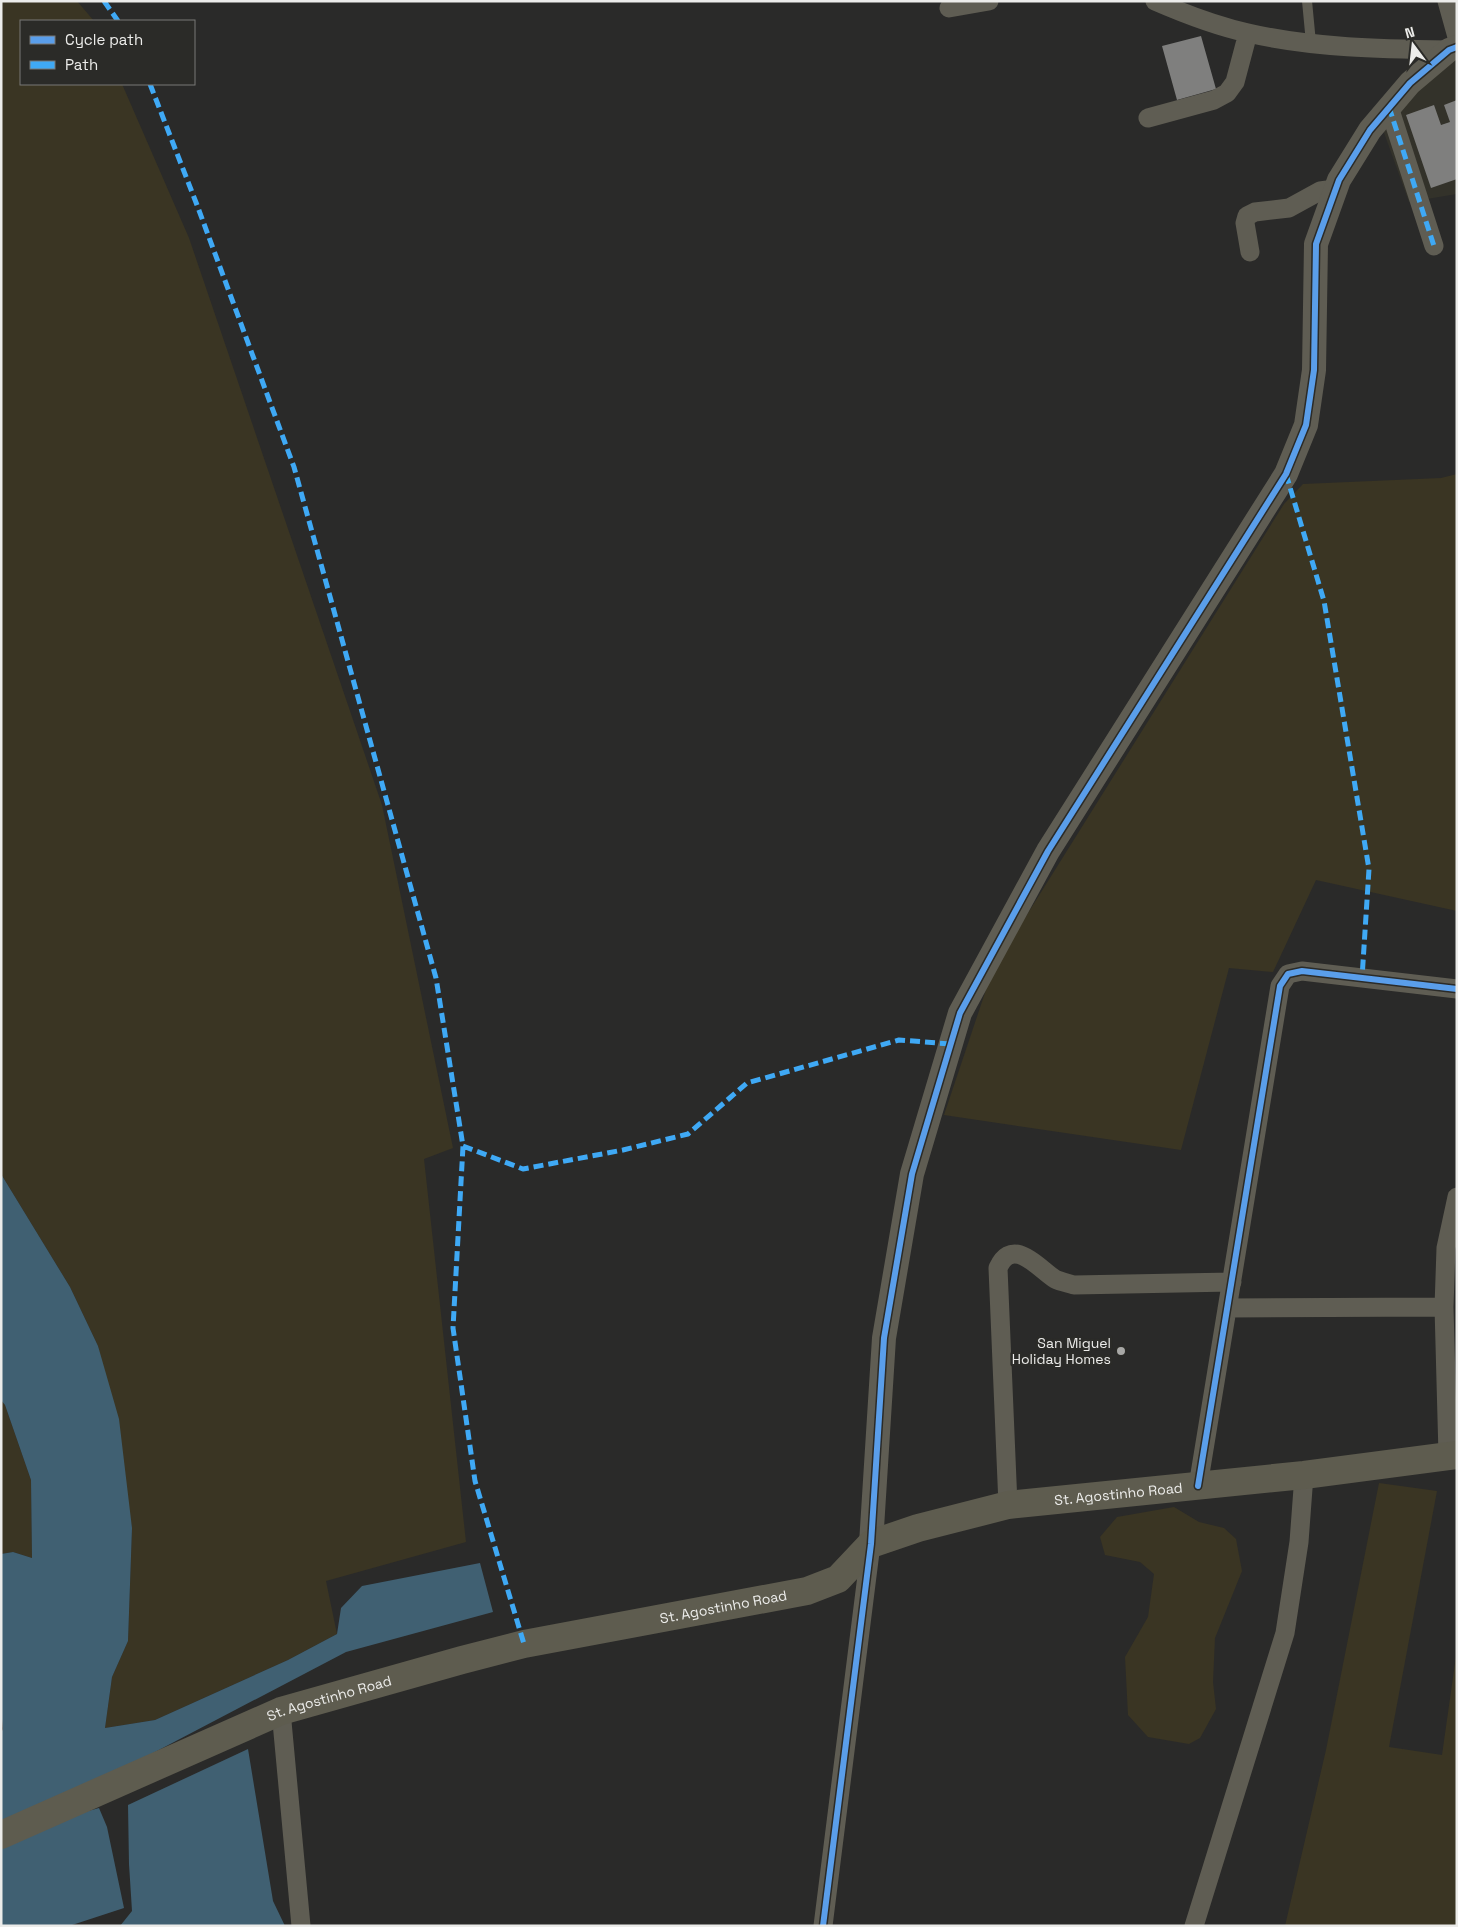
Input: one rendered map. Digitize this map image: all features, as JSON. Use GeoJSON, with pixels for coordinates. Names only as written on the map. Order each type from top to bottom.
{"type":"FeatureCollection","features":[{"type":"Feature","properties":{"kind":"main road","name":"St. Agostinho Road"},"geometry":{"type":"LineString","coordinates":[[6,1833],[281,1711],[524,1644],[807,1591],[838,1579],[871,1544],[918,1528],[1008,1505],[1304,1475],[1452,1455]]}},
{"type":"Feature","properties":{"kind":"street"},"geometry":{"type":"LineString","coordinates":[[949,8],[989,1]]}},
{"type":"Feature","properties":{"kind":"street"},"geometry":{"type":"LineString","coordinates":[[1155,1],[1180,12],[1248,33],[1311,43],[1396,49],[1454,44]]}},
{"type":"Feature","properties":{"kind":"street"},"geometry":{"type":"LineString","coordinates":[[1447,1],[1454,44]]}},
{"type":"Feature","properties":{"kind":"street"},"geometry":{"type":"LineString","coordinates":[[1148,118],[1214,100],[1227,94],[1235,82],[1248,33]]}},
{"type":"Feature","properties":{"kind":"street"},"geometry":{"type":"LineString","coordinates":[[823,1926],[871,1544],[884,1338],[912,1174],[960,1013],[1048,851],[1286,474],[1306,425],[1314,370],[1316,244],[1335,189],[1370,130],[1410,83],[1454,44]]}},
{"type":"Feature","properties":{"kind":"street"},"geometry":{"type":"LineString","coordinates":[[1389,107],[1434,246]]}},
{"type":"Feature","properties":{"kind":"street"},"geometry":{"type":"LineString","coordinates":[[1250,252],[1246,223],[1247,216],[1255,212],[1289,208],[1320,191],[1335,189]]}},
{"type":"Feature","properties":{"kind":"street"},"geometry":{"type":"LineString","coordinates":[[1198,1486],[1280,986],[1288,974],[1302,971],[1457,989]]}},
{"type":"Feature","properties":{"kind":"street"},"geometry":{"type":"LineString","coordinates":[[1452,1455],[1444,1307],[1446,1248],[1457,1197]]}},
{"type":"Feature","properties":{"kind":"street"},"geometry":{"type":"LineString","coordinates":[[1008,1505],[998,1268],[1001,1260],[1010,1255],[1020,1254],[1040,1265],[1056,1279],[1074,1285],[1232,1282]]}},
{"type":"Feature","properties":{"kind":"street"},"geometry":{"type":"LineString","coordinates":[[1227,1308],[1444,1307]]}},
{"type":"Feature","properties":{"kind":"street"},"geometry":{"type":"LineString","coordinates":[[1194,1926],[1285,1633],[1299,1542],[1304,1475]]}},
{"type":"Feature","properties":{"kind":"street"},"geometry":{"type":"LineString","coordinates":[[281,1711],[302,1926]]}},
{"type":"Feature","properties":{"kind":"lane"},"geometry":{"type":"LineString","coordinates":[[1307,1],[1311,43]]}},
{"type":"Feature","properties":{"kind":"shaded area"},"geometry":{"type":"Polygon","coordinates":[[[1,1],[77,1],[93,20],[20,20],[20,85],[122,85],[189,238],[382,805],[453,1148],[424,1159],[466,1542],[326,1581],[337,1634],[288,1660],[155,1720],[105,1728],[112,1677],[128,1641],[132,1528],[98,1346],[70,1287],[1,1174],[1,1]]]}},
{"type":"Feature","properties":{"kind":"shaded area"},"geometry":{"type":"Polygon","coordinates":[[[1457,56],[1457,194],[1409,202],[1383,130],[1437,64],[1457,56]]]}},
{"type":"Feature","properties":{"kind":"shaded area"},"geometry":{"type":"Polygon","coordinates":[[[1457,474],[1457,911],[1316,880],[1273,972],[1229,968],[1181,1150],[944,1115],[993,969],[1284,504],[1303,484],[1441,478],[1457,474]]]}},
{"type":"Feature","properties":{"kind":"shaded area"},"geometry":{"type":"Polygon","coordinates":[[[1,1400],[5,1405],[31,1480],[32,1558],[13,1552],[1,1554],[1,1400]]]}},
{"type":"Feature","properties":{"kind":"shaded area"},"geometry":{"type":"Polygon","coordinates":[[[1379,1483],[1437,1491],[1389,1747],[1442,1755],[1457,1649],[1457,1926],[1285,1926],[1326,1750],[1379,1483]]]}},
{"type":"Feature","properties":{"kind":"shaded area"},"geometry":{"type":"Polygon","coordinates":[[[1174,1507],[1199,1522],[1224,1528],[1236,1539],[1242,1571],[1215,1638],[1213,1682],[1216,1709],[1200,1738],[1189,1744],[1148,1737],[1128,1715],[1125,1657],[1148,1617],[1154,1574],[1140,1562],[1105,1555],[1100,1537],[1117,1517],[1174,1507]]]}},
{"type":"Feature","properties":{"kind":"water"},"geometry":{"type":"Polygon","coordinates":[[[1,1174],[70,1287],[98,1346],[119,1419],[132,1528],[128,1641],[112,1677],[105,1728],[155,1720],[288,1660],[337,1634],[341,1608],[362,1586],[480,1563],[493,1612],[346,1652],[155,1752],[56,1820],[99,1808],[107,1827],[124,1908],[69,1926],[1,1926],[1,1733],[3,1729],[1,1710],[1,1554],[13,1552],[32,1558],[31,1480],[5,1405],[1,1400],[1,1174]]]}},
{"type":"Feature","properties":{"kind":"water"},"geometry":{"type":"Polygon","coordinates":[[[248,1749],[273,1901],[285,1926],[120,1926],[132,1911],[128,1805],[248,1749]]]}},
{"type":"Feature","properties":{"kind":"building"},"geometry":{"type":"Polygon","coordinates":[[[1201,36],[1216,89],[1177,100],[1162,46],[1201,36]]]}},
{"type":"Feature","properties":{"kind":"building"},"geometry":{"type":"Polygon","coordinates":[[[1457,100],[1457,179],[1431,188],[1406,115],[1434,105],[1441,125],[1450,122],[1444,105],[1457,100]]]}},
{"type":"Feature","properties":{"kind":"marked path"},"geometry":{"type":"LineString","coordinates":[[104,1],[117,20]]}},
{"type":"Feature","properties":{"kind":"marked path"},"geometry":{"type":"LineString","coordinates":[[150,85],[294,467],[436,978],[463,1146],[453,1328],[475,1481],[524,1644]]}},
{"type":"Feature","properties":{"kind":"marked path"},"geometry":{"type":"LineString","coordinates":[[1389,107],[1434,246]]}},
{"type":"Feature","properties":{"kind":"marked path"},"geometry":{"type":"LineString","coordinates":[[1286,474],[1324,601],[1369,869],[1362,978]]}},
{"type":"Feature","properties":{"kind":"marked path"},"geometry":{"type":"LineString","coordinates":[[463,1146],[523,1169],[623,1150],[688,1134],[747,1083],[899,1040],[951,1044]]}},
{"type":"Feature","properties":{"kind":"cycle path"},"geometry":{"type":"LineString","coordinates":[[823,1926],[871,1544],[884,1338],[912,1174],[960,1013],[1048,851],[1286,474],[1306,425],[1314,370],[1316,244],[1339,180],[1370,130],[1410,83],[1449,50],[1457,47]]}},
{"type":"Feature","properties":{"kind":"cycle path"},"geometry":{"type":"LineString","coordinates":[[1198,1486],[1280,986],[1288,974],[1302,971],[1457,989]]}},
{"type":"Feature","properties":{"kind":"place","name":"San Miguel Holiday Homes"},"geometry":{"type":"Point","coordinates":[1121,1351]}}]}
